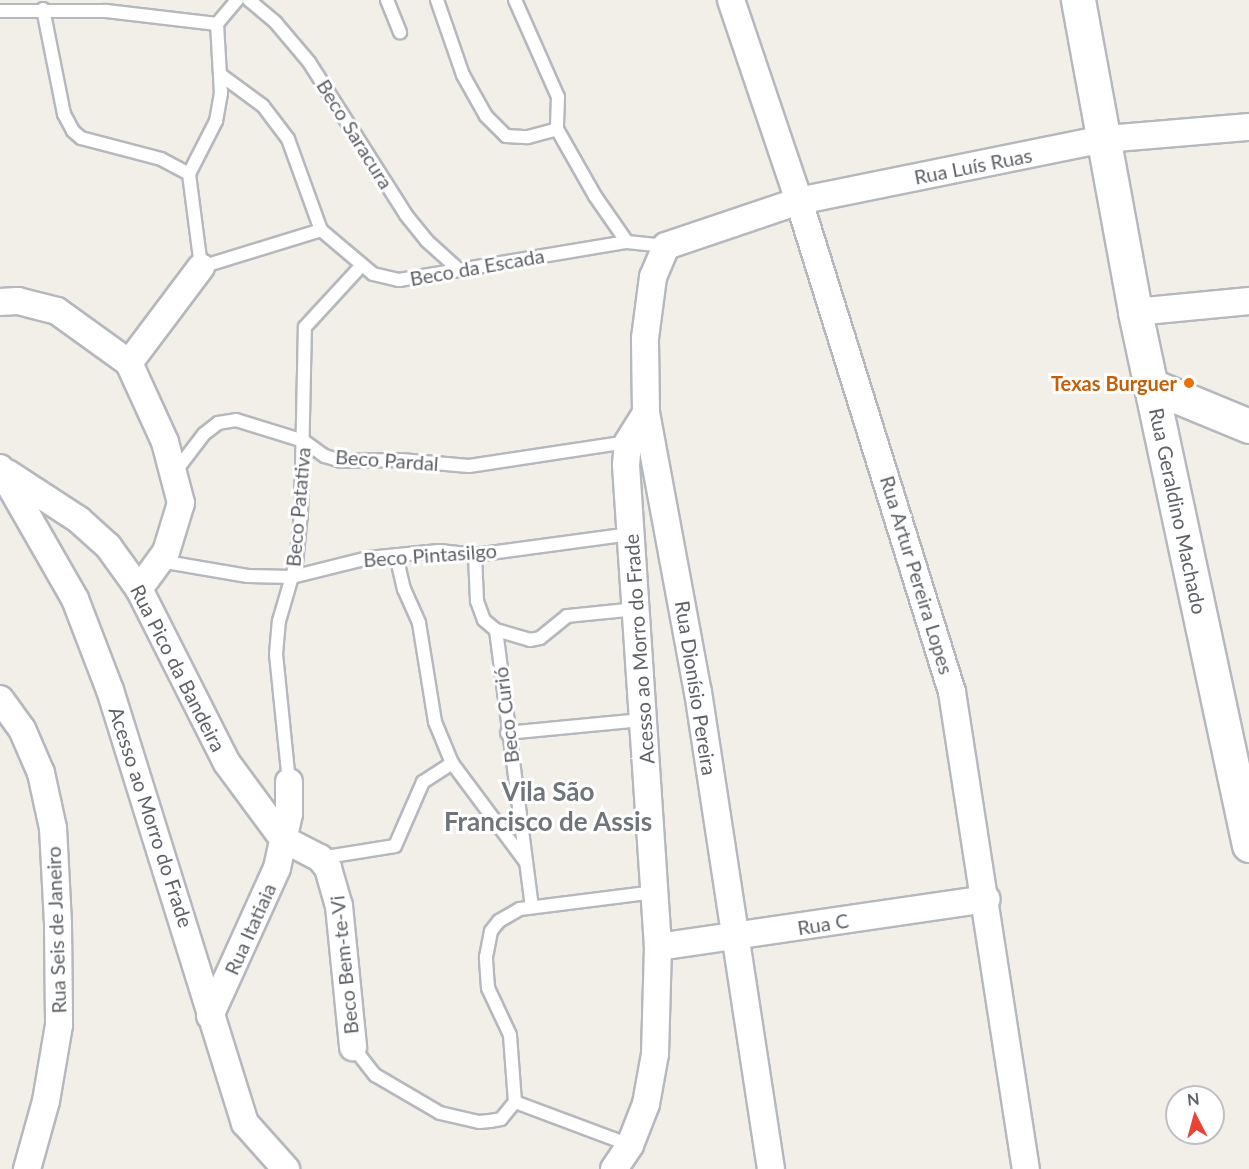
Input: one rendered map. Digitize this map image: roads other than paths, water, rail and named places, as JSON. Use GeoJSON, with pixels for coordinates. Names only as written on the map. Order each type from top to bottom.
{"type":"FeatureCollection","features":[{"type":"Feature","properties":{"kind":"street","name":"Rua Artur Pereira Lopes"},"geometry":{"type":"LineString","coordinates":[[731,0],[799,201],[952,692],[987,899],[1026,1169]]}},
{"type":"Feature","properties":{"kind":"street","name":"Rua Geraldino Machado"},"geometry":{"type":"LineString","coordinates":[[1078,0],[1135,312],[1249,845]]}},
{"type":"Feature","properties":{"kind":"street","name":"Rua Luís Ruas"},"geometry":{"type":"LineString","coordinates":[[666,246],[701,231],[799,201],[1105,139],[1249,127]]}},
{"type":"Feature","properties":{"kind":"street","name":"Rua Dionísio Pereira"},"geometry":{"type":"LineString","coordinates":[[666,246],[653,277],[645,339],[646,413],[698,693],[771,1169]]}},
{"type":"Feature","properties":{"kind":"street"},"geometry":{"type":"LineString","coordinates":[[129,363],[201,267]]}},
{"type":"Feature","properties":{"kind":"street"},"geometry":{"type":"LineString","coordinates":[[0,302],[18,301],[57,311],[129,363],[175,472],[181,503],[166,552],[139,589]]}},
{"type":"Feature","properties":{"kind":"street"},"geometry":{"type":"LineString","coordinates":[[1135,312],[1249,302]]}},
{"type":"Feature","properties":{"kind":"street"},"geometry":{"type":"LineString","coordinates":[[1152,386],[1249,426]]}},
{"type":"Feature","properties":{"kind":"street"},"geometry":{"type":"LineString","coordinates":[[628,442],[646,413]]}},
{"type":"Feature","properties":{"kind":"street","name":"Acesso ao Morro do Frade"},"geometry":{"type":"LineString","coordinates":[[614,1169],[630,1145],[646,1104],[655,1054],[658,947],[631,534],[628,442]]}},
{"type":"Feature","properties":{"kind":"street","name":"Acesso ao Morro do Frade"},"geometry":{"type":"LineString","coordinates":[[1,468],[75,599],[110,690],[245,1123],[274,1165]]}},
{"type":"Feature","properties":{"kind":"street","name":"Rua Pico da Bandeira"},"geometry":{"type":"LineString","coordinates":[[1,468],[79,520],[108,546],[139,589],[227,763],[283,839]]}},
{"type":"Feature","properties":{"kind":"street","name":"Rua Seis de Janeiro"},"geometry":{"type":"LineString","coordinates":[[0,699],[22,729],[41,773],[53,828],[58,914],[59,1025],[46,1101],[27,1169]]}},
{"type":"Feature","properties":{"kind":"street","name":"Beco Patativa"},"geometry":{"type":"LineString","coordinates":[[283,839],[289,783]]}},
{"type":"Feature","properties":{"kind":"street"},"geometry":{"type":"LineString","coordinates":[[283,839],[320,858]]}},
{"type":"Feature","properties":{"kind":"street","name":"Rua Itatiaia"},"geometry":{"type":"LineString","coordinates":[[210,1016],[256,921],[277,868],[283,839]]}},
{"type":"Feature","properties":{"kind":"street","name":"Beco Bem-te-Vi"},"geometry":{"type":"LineString","coordinates":[[320,858],[335,885],[339,906],[353,1047]]}},
{"type":"Feature","properties":{"kind":"street","name":"Rua C"},"geometry":{"type":"LineString","coordinates":[[658,947],[735,938],[987,899]]}},
{"type":"Feature","properties":{"kind":"lane"},"geometry":{"type":"LineString","coordinates":[[221,75],[263,106],[288,139],[321,230],[201,267],[189,174],[216,121],[221,75],[217,24],[237,0]]}},
{"type":"Feature","properties":{"kind":"lane","name":"Beco Saracura"},"geometry":{"type":"LineString","coordinates":[[249,0],[276,23],[309,62],[406,215],[427,241],[459,269]]}},
{"type":"Feature","properties":{"kind":"lane"},"geometry":{"type":"LineString","coordinates":[[387,0],[400,32]]}},
{"type":"Feature","properties":{"kind":"lane"},"geometry":{"type":"LineString","coordinates":[[437,0],[463,75],[486,116],[506,136],[528,137],[557,129]]}},
{"type":"Feature","properties":{"kind":"lane"},"geometry":{"type":"LineString","coordinates":[[515,0],[558,97],[557,129],[594,196],[627,242]]}},
{"type":"Feature","properties":{"kind":"lane"},"geometry":{"type":"LineString","coordinates":[[0,11],[43,9],[142,13],[217,24]]}},
{"type":"Feature","properties":{"kind":"lane"},"geometry":{"type":"LineString","coordinates":[[43,9],[64,114],[73,131],[81,138],[161,159],[189,174]]}},
{"type":"Feature","properties":{"kind":"lane","name":"Beco da Escada"},"geometry":{"type":"LineString","coordinates":[[321,230],[362,265],[385,279],[399,280],[627,242],[666,246]]}},
{"type":"Feature","properties":{"kind":"lane","name":"Beco Patativa"},"geometry":{"type":"LineString","coordinates":[[289,783],[276,654],[279,621],[292,577],[304,441],[305,327],[362,265]]}},
{"type":"Feature","properties":{"kind":"lane","name":"Beco Pardal"},"geometry":{"type":"LineString","coordinates":[[175,472],[204,434],[218,423],[236,420],[304,441],[325,456],[341,461],[401,460],[469,466],[628,442]]}},
{"type":"Feature","properties":{"kind":"lane","name":"Beco Pintasilgo"},"geometry":{"type":"LineString","coordinates":[[160,561],[248,576],[292,577],[345,562],[396,555],[439,551],[476,555],[631,534]]}},
{"type":"Feature","properties":{"kind":"lane"},"geometry":{"type":"LineString","coordinates":[[396,555],[404,589],[419,623],[435,722],[453,763],[525,861]]}},
{"type":"Feature","properties":{"kind":"lane"},"geometry":{"type":"LineString","coordinates":[[476,555],[477,601],[484,620],[496,630],[530,640],[540,638],[567,616],[636,609]]}},
{"type":"Feature","properties":{"kind":"lane","name":"Beco Curió"},"geometry":{"type":"LineString","coordinates":[[496,630],[507,733],[532,907]]}},
{"type":"Feature","properties":{"kind":"lane"},"geometry":{"type":"LineString","coordinates":[[507,733],[643,720]]}},
{"type":"Feature","properties":{"kind":"lane"},"geometry":{"type":"LineString","coordinates":[[320,858],[395,846],[423,782],[453,763]]}},
{"type":"Feature","properties":{"kind":"lane"},"geometry":{"type":"LineString","coordinates":[[353,1047],[375,1075],[440,1113],[479,1122],[501,1119],[514,1102],[510,1035],[490,997],[486,957],[491,931],[499,921],[532,907],[655,892]]}},
{"type":"Feature","properties":{"kind":"lane"},"geometry":{"type":"LineString","coordinates":[[514,1102],[630,1145]]}},
{"type":"Feature","properties":{"kind":"place","name":"Texas Burguer"},"geometry":{"type":"Point","coordinates":[1189,383]}},
{"type":"Feature","properties":{"kind":"district","name":"Vila São Francisco de Assis"},"geometry":{"type":"Point","coordinates":[548,807]}}]}
